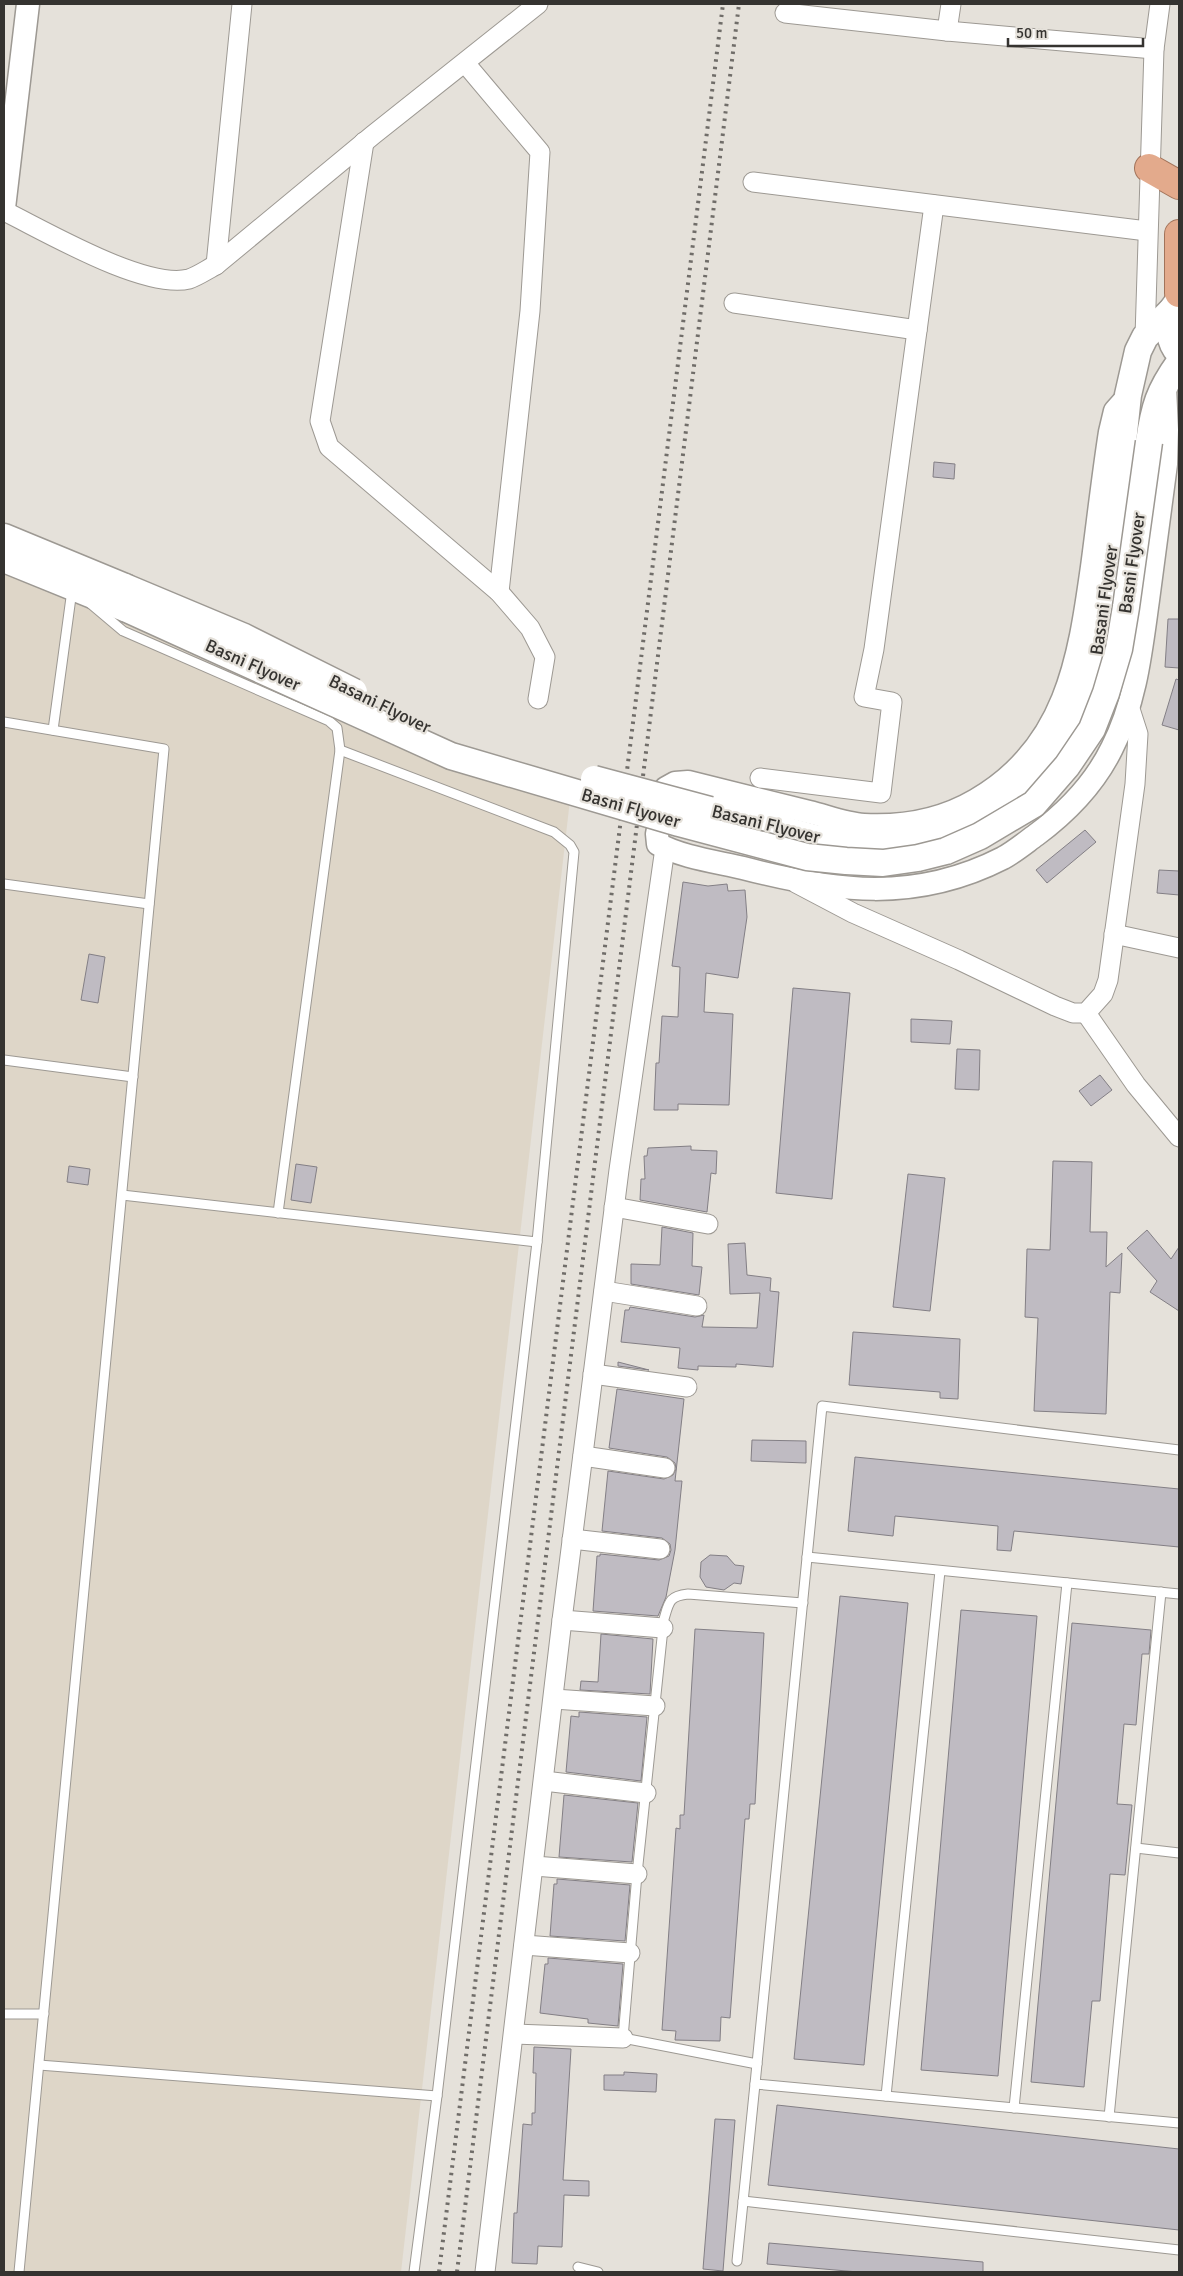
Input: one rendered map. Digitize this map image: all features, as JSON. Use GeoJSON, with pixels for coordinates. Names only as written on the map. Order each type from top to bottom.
{"type":"FeatureCollection","features":[{"type":"Feature","properties":{"kind":"highway"},"geometry":{"type":"LineString","coordinates":[[1149,168],[1179,185]]}},
{"type":"Feature","properties":{"kind":"highway"},"geometry":{"type":"LineString","coordinates":[[1177,301],[1179,234]]}},
{"type":"Feature","properties":{"kind":"main road"},"geometry":{"type":"LineString","coordinates":[[1145,337],[1177,301]]}},
{"type":"Feature","properties":{"kind":"main road"},"geometry":{"type":"LineString","coordinates":[[1177,301],[1169,332],[1179,353]]}},
{"type":"Feature","properties":{"kind":"main road","name":"Basani Flyover"},"geometry":{"type":"LineString","coordinates":[[4,560],[73,587],[126,598],[242,636],[426,728],[464,743],[520,760],[815,838],[858,842],[922,835],[949,828],[997,804],[1028,778],[1049,756],[1081,703],[1095,665],[1104,620],[1128,395],[1138,352],[1145,337]]}},
{"type":"Feature","properties":{"kind":"main road"},"geometry":{"type":"LineString","coordinates":[[1164,384],[1179,363]]}},
{"type":"Feature","properties":{"kind":"main road","name":"Basni Flyover"},"geometry":{"type":"LineString","coordinates":[[126,598],[451,756],[679,823],[808,856],[883,863],[918,858],[946,851],[980,836],[1034,804],[1068,766],[1092,729],[1106,693],[1119,649],[1154,409],[1164,384]]}},
{"type":"Feature","properties":{"kind":"main road"},"geometry":{"type":"LineString","coordinates":[[4,536],[126,598]]}},
{"type":"Feature","properties":{"kind":"street"},"geometry":{"type":"LineString","coordinates":[[28,4],[4,210],[126,270],[164,279],[188,279],[216,265],[364,142],[538,4]]}},
{"type":"Feature","properties":{"kind":"street"},"geometry":{"type":"LineString","coordinates":[[216,265],[242,4]]}},
{"type":"Feature","properties":{"kind":"street"},"geometry":{"type":"LineString","coordinates":[[948,31],[951,4]]}},
{"type":"Feature","properties":{"kind":"street"},"geometry":{"type":"LineString","coordinates":[[1145,337],[1146,231],[1154,49],[1160,4]]}},
{"type":"Feature","properties":{"kind":"street"},"geometry":{"type":"LineString","coordinates":[[785,13],[948,31],[1154,49]]}},
{"type":"Feature","properties":{"kind":"street"},"geometry":{"type":"LineString","coordinates":[[465,63],[540,152],[530,311],[499,592]]}},
{"type":"Feature","properties":{"kind":"street"},"geometry":{"type":"LineString","coordinates":[[364,142],[320,421],[329,447],[499,592],[530,628],[545,657],[538,699]]}},
{"type":"Feature","properties":{"kind":"street"},"geometry":{"type":"LineString","coordinates":[[753,182],[1146,231]]}},
{"type":"Feature","properties":{"kind":"street"},"geometry":{"type":"LineString","coordinates":[[760,778],[881,793],[892,702],[864,697],[874,649],[934,205]]}},
{"type":"Feature","properties":{"kind":"street"},"geometry":{"type":"LineString","coordinates":[[734,303],[917,330]]}},
{"type":"Feature","properties":{"kind":"street"},"geometry":{"type":"LineString","coordinates":[[1128,395],[1115,411],[1110,432],[1085,616],[1078,654],[1068,690],[1056,716],[1037,745],[1011,776],[992,791],[956,812],[897,825],[862,825],[688,782],[675,783],[666,788],[657,834],[658,844],[665,848],[791,880],[844,889],[888,890],[921,886],[977,870],[1005,857],[1057,820],[1091,783],[1112,748],[1129,706],[1138,668],[1166,464],[1167,430],[1164,384]]}},
{"type":"Feature","properties":{"kind":"street"},"geometry":{"type":"LineString","coordinates":[[791,880],[853,913],[959,960],[1055,1006],[1073,1013],[1086,1013],[1103,994],[1108,980],[1135,784],[1138,734],[1129,706]]}},
{"type":"Feature","properties":{"kind":"street"},"geometry":{"type":"LineString","coordinates":[[485,2272],[572,1539],[614,1207],[665,848]]}},
{"type":"Feature","properties":{"kind":"street"},"geometry":{"type":"LineString","coordinates":[[1114,934],[1179,948]]}},
{"type":"Feature","properties":{"kind":"street"},"geometry":{"type":"LineString","coordinates":[[1086,1013],[1136,1085],[1179,1137]]}},
{"type":"Feature","properties":{"kind":"street"},"geometry":{"type":"LineString","coordinates":[[614,1207],[708,1224]]}},
{"type":"Feature","properties":{"kind":"street"},"geometry":{"type":"LineString","coordinates":[[604,1291],[697,1306]]}},
{"type":"Feature","properties":{"kind":"street"},"geometry":{"type":"LineString","coordinates":[[593,1374],[687,1387]]}},
{"type":"Feature","properties":{"kind":"street"},"geometry":{"type":"LineString","coordinates":[[583,1456],[665,1468]]}},
{"type":"Feature","properties":{"kind":"street"},"geometry":{"type":"LineString","coordinates":[[572,1539],[660,1549]]}},
{"type":"Feature","properties":{"kind":"street"},"geometry":{"type":"LineString","coordinates":[[562,1620],[663,1628]]}},
{"type":"Feature","properties":{"kind":"street"},"geometry":{"type":"LineString","coordinates":[[554,1699],[655,1706]]}},
{"type":"Feature","properties":{"kind":"street"},"geometry":{"type":"LineString","coordinates":[[544,1781],[646,1793]]}},
{"type":"Feature","properties":{"kind":"street"},"geometry":{"type":"LineString","coordinates":[[534,1866],[637,1874]]}},
{"type":"Feature","properties":{"kind":"street"},"geometry":{"type":"LineString","coordinates":[[524,1945],[630,1953]]}},
{"type":"Feature","properties":{"kind":"street"},"geometry":{"type":"LineString","coordinates":[[514,2034],[622,2038]]}},
{"type":"Feature","properties":{"kind":"lane"},"geometry":{"type":"LineString","coordinates":[[53,730],[73,587]]}},
{"type":"Feature","properties":{"kind":"lane"},"geometry":{"type":"LineString","coordinates":[[73,587],[123,631],[329,721],[337,728],[340,750],[278,1213]]}},
{"type":"Feature","properties":{"kind":"lane"},"geometry":{"type":"LineString","coordinates":[[4,722],[164,749],[19,2272]]}},
{"type":"Feature","properties":{"kind":"lane"},"geometry":{"type":"LineString","coordinates":[[340,750],[554,832],[570,844],[574,852],[538,1242],[437,2096],[414,2272]]}},
{"type":"Feature","properties":{"kind":"lane"},"geometry":{"type":"LineString","coordinates":[[4,884],[149,904]]}},
{"type":"Feature","properties":{"kind":"lane"},"geometry":{"type":"LineString","coordinates":[[4,1060],[133,1077]]}},
{"type":"Feature","properties":{"kind":"lane"},"geometry":{"type":"LineString","coordinates":[[122,1195],[538,1242]]}},
{"type":"Feature","properties":{"kind":"lane"},"geometry":{"type":"LineString","coordinates":[[737,2261],[822,1406],[1179,1450]]}},
{"type":"Feature","properties":{"kind":"lane"},"geometry":{"type":"LineString","coordinates":[[807,1557],[1179,1594]]}},
{"type":"Feature","properties":{"kind":"lane"},"geometry":{"type":"LineString","coordinates":[[886,2096],[940,1571]]}},
{"type":"Feature","properties":{"kind":"lane"},"geometry":{"type":"LineString","coordinates":[[1014,2108],[1067,1583]]}},
{"type":"Feature","properties":{"kind":"lane"},"geometry":{"type":"LineString","coordinates":[[1109,2117],[1161,1592]]}},
{"type":"Feature","properties":{"kind":"lane"},"geometry":{"type":"LineString","coordinates":[[757,2064],[622,2038],[637,1874],[663,1628],[669,1602],[676,1595],[688,1594],[803,1603]]}},
{"type":"Feature","properties":{"kind":"lane"},"geometry":{"type":"LineString","coordinates":[[1136,1848],[1179,1853]]}},
{"type":"Feature","properties":{"kind":"lane"},"geometry":{"type":"LineString","coordinates":[[4,2014],[44,2014]]}},
{"type":"Feature","properties":{"kind":"lane"},"geometry":{"type":"LineString","coordinates":[[39,2065],[437,2096]]}},
{"type":"Feature","properties":{"kind":"lane"},"geometry":{"type":"LineString","coordinates":[[755,2084],[1179,2123]]}},
{"type":"Feature","properties":{"kind":"lane"},"geometry":{"type":"LineString","coordinates":[[743,2201],[1179,2250]]}},
{"type":"Feature","properties":{"kind":"lane"},"geometry":{"type":"LineString","coordinates":[[578,2267],[598,2272]]}},
{"type":"Feature","properties":{"kind":"shaded area"},"geometry":{"type":"Polygon","coordinates":[[[4,554],[571,791],[401,2272],[4,2272],[4,554]]]}},
{"type":"Feature","properties":{"kind":"building"},"geometry":{"type":"Polygon","coordinates":[[[934,462],[955,464],[954,479],[933,477],[934,462]]]}},
{"type":"Feature","properties":{"kind":"building"},"geometry":{"type":"Polygon","coordinates":[[[1168,619],[1179,619],[1179,668],[1165,667],[1168,619]]]}},
{"type":"Feature","properties":{"kind":"building"},"geometry":{"type":"Polygon","coordinates":[[[1176,679],[1179,680],[1179,730],[1162,725],[1176,679]]]}},
{"type":"Feature","properties":{"kind":"building"},"geometry":{"type":"Polygon","coordinates":[[[1085,830],[1096,842],[1047,883],[1036,870],[1085,830]]]}},
{"type":"Feature","properties":{"kind":"building"},"geometry":{"type":"Polygon","coordinates":[[[1159,870],[1179,871],[1179,895],[1157,893],[1159,870]]]}},
{"type":"Feature","properties":{"kind":"building"},"geometry":{"type":"Polygon","coordinates":[[[683,882],[708,886],[727,884],[728,891],[745,890],[747,917],[738,978],[706,973],[704,1012],[733,1014],[729,1105],[678,1104],[678,1110],[654,1110],[656,1063],[659,1063],[662,1016],[678,1017],[680,967],[672,966],[683,882]]]}},
{"type":"Feature","properties":{"kind":"building"},"geometry":{"type":"Polygon","coordinates":[[[89,954],[105,957],[98,1003],[81,1000],[89,954]]]}},
{"type":"Feature","properties":{"kind":"building"},"geometry":{"type":"Polygon","coordinates":[[[793,988],[850,993],[832,1199],[776,1193],[793,988]]]}},
{"type":"Feature","properties":{"kind":"building"},"geometry":{"type":"Polygon","coordinates":[[[911,1019],[952,1021],[950,1044],[911,1042],[911,1019]]]}},
{"type":"Feature","properties":{"kind":"building"},"geometry":{"type":"Polygon","coordinates":[[[957,1049],[980,1050],[979,1090],[955,1089],[957,1049]]]}},
{"type":"Feature","properties":{"kind":"building"},"geometry":{"type":"Polygon","coordinates":[[[1100,1075],[1112,1090],[1091,1106],[1079,1091],[1100,1075]]]}},
{"type":"Feature","properties":{"kind":"building"},"geometry":{"type":"Polygon","coordinates":[[[691,1146],[691,1150],[717,1151],[716,1174],[711,1173],[707,1212],[640,1200],[641,1179],[645,1179],[644,1156],[647,1156],[648,1148],[691,1146]]]}},
{"type":"Feature","properties":{"kind":"building"},"geometry":{"type":"Polygon","coordinates":[[[1053,1161],[1092,1162],[1090,1232],[1107,1232],[1106,1267],[1122,1253],[1120,1293],[1110,1292],[1106,1414],[1034,1411],[1038,1318],[1025,1317],[1027,1249],[1050,1250],[1053,1161]]]}},
{"type":"Feature","properties":{"kind":"building"},"geometry":{"type":"Polygon","coordinates":[[[296,1164],[317,1167],[311,1203],[291,1200],[296,1164]]]}},
{"type":"Feature","properties":{"kind":"building"},"geometry":{"type":"Polygon","coordinates":[[[69,1166],[90,1169],[88,1185],[67,1182],[69,1166]]]}},
{"type":"Feature","properties":{"kind":"building"},"geometry":{"type":"Polygon","coordinates":[[[908,1174],[945,1178],[930,1311],[893,1307],[908,1174]]]}},
{"type":"Feature","properties":{"kind":"building"},"geometry":{"type":"Polygon","coordinates":[[[662,1227],[693,1233],[692,1266],[702,1267],[699,1295],[631,1284],[631,1264],[660,1265],[662,1227]]]}},
{"type":"Feature","properties":{"kind":"building"},"geometry":{"type":"Polygon","coordinates":[[[1147,1230],[1171,1259],[1179,1247],[1179,1311],[1150,1292],[1157,1281],[1127,1248],[1147,1230]]]}},
{"type":"Feature","properties":{"kind":"building"},"geometry":{"type":"Polygon","coordinates":[[[745,1243],[747,1275],[771,1278],[770,1291],[779,1292],[773,1367],[736,1364],[736,1367],[698,1366],[698,1370],[678,1368],[680,1348],[621,1342],[625,1310],[629,1310],[630,1307],[695,1317],[704,1315],[702,1327],[757,1328],[760,1293],[730,1294],[728,1244],[745,1243]]]}},
{"type":"Feature","properties":{"kind":"building"},"geometry":{"type":"Polygon","coordinates":[[[853,1332],[960,1339],[958,1399],[940,1398],[940,1392],[849,1385],[853,1332]]]}},
{"type":"Feature","properties":{"kind":"building"},"geometry":{"type":"Polygon","coordinates":[[[618,1362],[649,1370],[618,1366],[618,1362]]]}},
{"type":"Feature","properties":{"kind":"building"},"geometry":{"type":"Polygon","coordinates":[[[617,1389],[684,1399],[675,1481],[682,1481],[675,1550],[666,1597],[658,1616],[593,1611],[597,1556],[600,1556],[600,1554],[659,1560],[669,1556],[671,1550],[670,1544],[662,1538],[602,1531],[608,1471],[664,1479],[673,1475],[676,1469],[675,1463],[667,1457],[609,1448],[617,1389]]]}},
{"type":"Feature","properties":{"kind":"building"},"geometry":{"type":"Polygon","coordinates":[[[752,1440],[806,1441],[806,1463],[751,1461],[752,1440]]]}},
{"type":"Feature","properties":{"kind":"building"},"geometry":{"type":"Polygon","coordinates":[[[855,1457],[1179,1489],[1179,1547],[1014,1531],[1011,1551],[997,1550],[998,1526],[895,1516],[893,1536],[848,1531],[855,1457]]]}},
{"type":"Feature","properties":{"kind":"building"},"geometry":{"type":"Polygon","coordinates":[[[710,1555],[727,1556],[735,1565],[744,1566],[741,1584],[734,1583],[724,1590],[706,1587],[700,1577],[701,1562],[710,1555]]]}},
{"type":"Feature","properties":{"kind":"building"},"geometry":{"type":"Polygon","coordinates":[[[840,1596],[908,1603],[864,2065],[794,2059],[840,1596]]]}},
{"type":"Feature","properties":{"kind":"building"},"geometry":{"type":"Polygon","coordinates":[[[961,1610],[1037,1616],[998,2076],[921,2070],[961,1610]]]}},
{"type":"Feature","properties":{"kind":"building"},"geometry":{"type":"Polygon","coordinates":[[[1072,1623],[1151,1630],[1149,1654],[1142,1654],[1136,1725],[1124,1724],[1117,1804],[1132,1805],[1125,1875],[1110,1874],[1100,2001],[1092,2001],[1084,2087],[1031,2082],[1072,1623]]]}},
{"type":"Feature","properties":{"kind":"building"},"geometry":{"type":"Polygon","coordinates":[[[695,1629],[764,1633],[755,1804],[750,1804],[749,1819],[745,1819],[730,2018],[721,2017],[720,2041],[675,2040],[676,2031],[662,2030],[676,1828],[680,1829],[680,1815],[684,1815],[695,1629]]]}},
{"type":"Feature","properties":{"kind":"building"},"geometry":{"type":"Polygon","coordinates":[[[601,1634],[653,1639],[650,1694],[580,1690],[581,1681],[598,1682],[601,1634]]]}},
{"type":"Feature","properties":{"kind":"building"},"geometry":{"type":"Polygon","coordinates":[[[579,1712],[647,1717],[641,1781],[566,1772],[571,1716],[579,1717],[579,1712]]]}},
{"type":"Feature","properties":{"kind":"building"},"geometry":{"type":"Polygon","coordinates":[[[564,1795],[638,1803],[632,1862],[559,1857],[564,1795]]]}},
{"type":"Feature","properties":{"kind":"building"},"geometry":{"type":"Polygon","coordinates":[[[557,1879],[630,1885],[625,1941],[550,1936],[554,1884],[557,1884],[557,1879]]]}},
{"type":"Feature","properties":{"kind":"building"},"geometry":{"type":"Polygon","coordinates":[[[548,1958],[623,1964],[618,2026],[588,2023],[588,2019],[540,2013],[545,1964],[548,1964],[548,1958]]]}},
{"type":"Feature","properties":{"kind":"building"},"geometry":{"type":"Polygon","coordinates":[[[534,2047],[571,2049],[563,2180],[589,2181],[589,2196],[564,2195],[562,2247],[538,2246],[537,2264],[512,2263],[514,2213],[517,2213],[523,2124],[532,2125],[532,2113],[535,2113],[536,2073],[533,2073],[534,2047]]]}},
{"type":"Feature","properties":{"kind":"building"},"geometry":{"type":"Polygon","coordinates":[[[624,2072],[657,2074],[656,2092],[604,2090],[604,2075],[624,2075],[624,2072]]]}},
{"type":"Feature","properties":{"kind":"building"},"geometry":{"type":"Polygon","coordinates":[[[777,2105],[1179,2149],[1179,2230],[768,2185],[777,2105]]]}},
{"type":"Feature","properties":{"kind":"building"},"geometry":{"type":"Polygon","coordinates":[[[715,2119],[735,2120],[723,2271],[703,2269],[715,2119]]]}},
{"type":"Feature","properties":{"kind":"building"},"geometry":{"type":"Polygon","coordinates":[[[769,2243],[983,2262],[983,2272],[858,2272],[767,2264],[769,2243]]]}},
{"type":"Feature","properties":{"kind":"railway"},"geometry":{"type":"LineString","coordinates":[[439,2272],[723,4]]}},
{"type":"Feature","properties":{"kind":"railway"},"geometry":{"type":"LineString","coordinates":[[457,2272],[739,4]]}}]}
